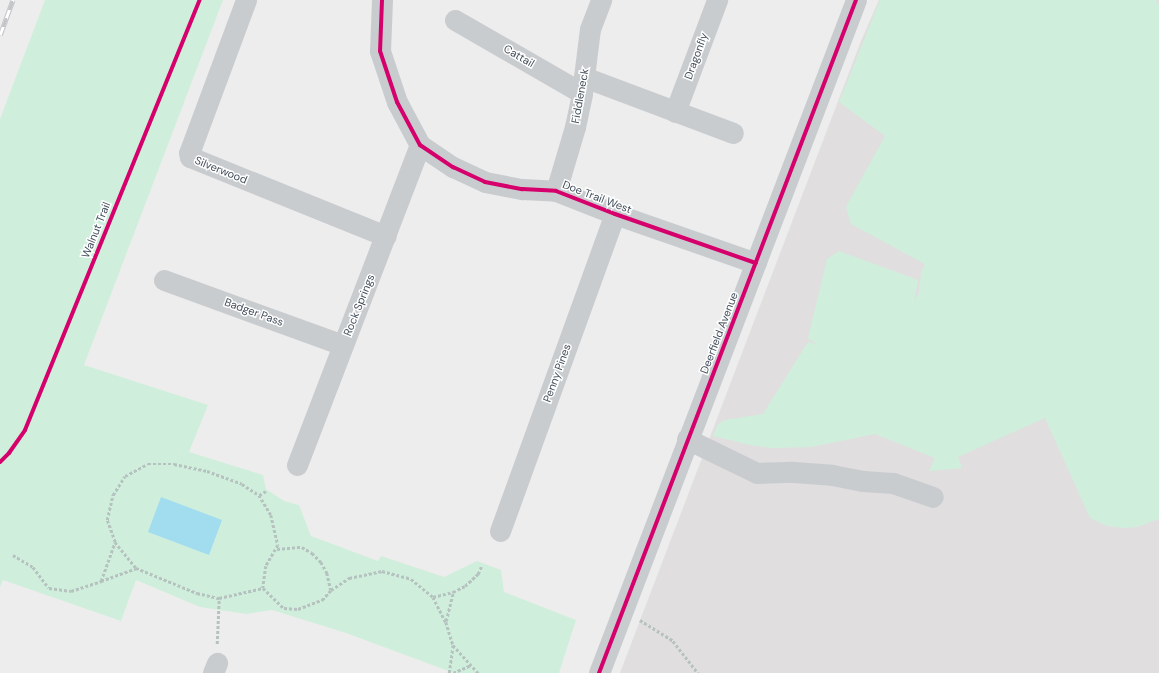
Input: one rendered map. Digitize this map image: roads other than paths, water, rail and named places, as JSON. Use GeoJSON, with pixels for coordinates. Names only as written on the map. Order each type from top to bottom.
{"type":"FeatureCollection","features":[{"type":"Feature","properties":{"kind":"street","name":"Silverwood"},"geometry":{"type":"LineString","coordinates":[[246,0],[189,153],[190,157],[386,236]]}},
{"type":"Feature","properties":{"kind":"street","name":"Doe Trail West"},"geometry":{"type":"LineString","coordinates":[[382,0],[380,51],[397,102],[420,144],[453,167],[485,182],[522,189],[556,191],[615,214],[756,263]]}},
{"type":"Feature","properties":{"kind":"street","name":"Fiddleneck"},"geometry":{"type":"LineString","coordinates":[[556,191],[575,127],[583,85],[590,29],[601,0]]}},
{"type":"Feature","properties":{"kind":"street","name":"Dragonfly"},"geometry":{"type":"LineString","coordinates":[[675,112],[717,0]]}},
{"type":"Feature","properties":{"kind":"street","name":"Deerfield Avenue"},"geometry":{"type":"LineString","coordinates":[[599,673],[687,439],[856,0]]}},
{"type":"Feature","properties":{"kind":"street","name":"Cattail"},"geometry":{"type":"LineString","coordinates":[[455,20],[583,85]]}},
{"type":"Feature","properties":{"kind":"street"},"geometry":{"type":"LineString","coordinates":[[583,85],[675,112],[733,133]]}},
{"type":"Feature","properties":{"kind":"street","name":"Rock Springs"},"geometry":{"type":"LineString","coordinates":[[298,464],[420,144]]}},
{"type":"Feature","properties":{"kind":"street","name":"Penny Pines"},"geometry":{"type":"LineString","coordinates":[[500,531],[615,214]]}},
{"type":"Feature","properties":{"kind":"street","name":"Badger Pass"},"geometry":{"type":"LineString","coordinates":[[164,280],[343,345]]}},
{"type":"Feature","properties":{"kind":"street"},"geometry":{"type":"LineString","coordinates":[[687,439],[758,474],[793,472],[832,475],[863,481],[893,483],[933,497]]}},
{"type":"Feature","properties":{"kind":"water"},"geometry":{"type":"Polygon","coordinates":[[[161,497],[222,520],[209,555],[148,532],[161,497]]]}},
{"type":"Feature","properties":{"kind":"railway"},"geometry":{"type":"LineString","coordinates":[[0,35],[13,0]]}}]}
